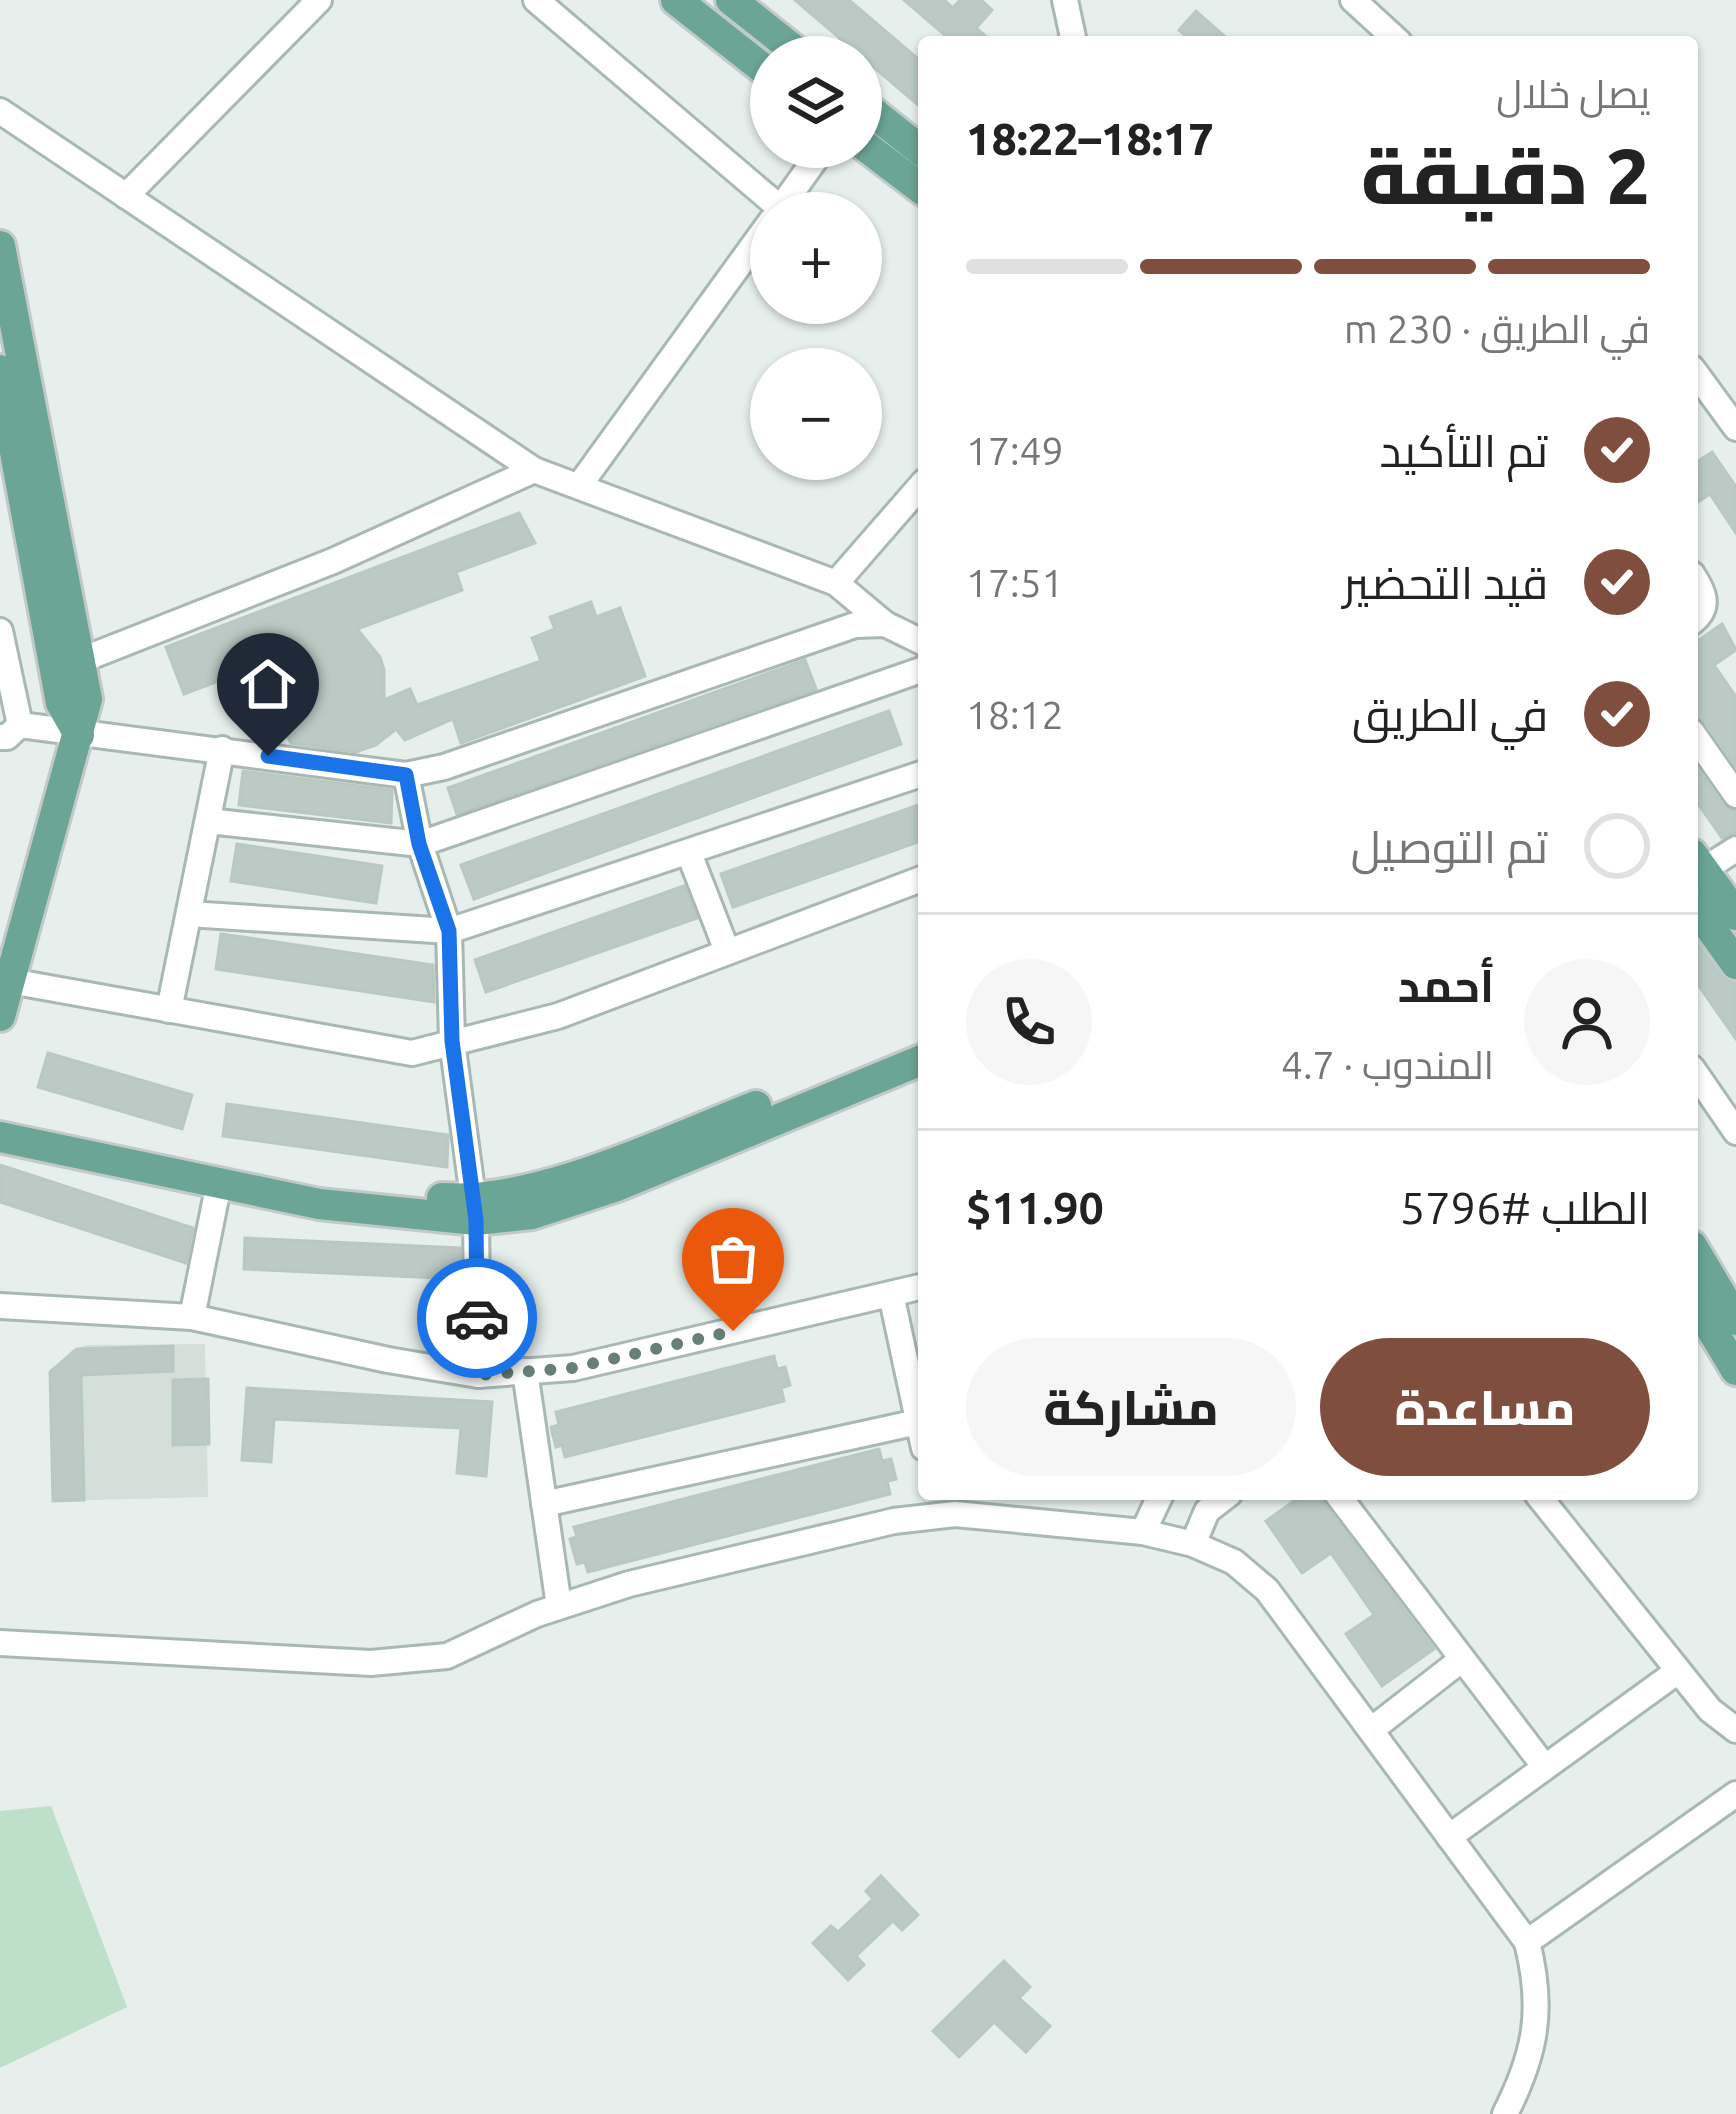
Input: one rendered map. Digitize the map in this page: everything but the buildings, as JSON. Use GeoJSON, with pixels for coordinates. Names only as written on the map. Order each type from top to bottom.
{"type":"FeatureCollection","features":[{"type":"Feature","properties":{"kind":"main road"},"geometry":{"type":"LineString","coordinates":[[676,0],[750,58]]}},
{"type":"Feature","properties":{"kind":"main road"},"geometry":{"type":"LineString","coordinates":[[731,0],[776,36]]}},
{"type":"Feature","properties":{"kind":"main road"},"geometry":{"type":"LineString","coordinates":[[882,120],[918,148]]}},
{"type":"Feature","properties":{"kind":"main road"},"geometry":{"type":"LineString","coordinates":[[882,159],[918,186]]}},
{"type":"Feature","properties":{"kind":"main road"},"geometry":{"type":"LineString","coordinates":[[0,246],[86,699],[79,735],[9,947],[10,981],[0,1016]]}},
{"type":"Feature","properties":{"kind":"main road"},"geometry":{"type":"LineString","coordinates":[[0,370],[62,704],[79,735]]}},
{"type":"Feature","properties":{"kind":"main road"},"geometry":{"type":"LineString","coordinates":[[1698,869],[1736,915]]}},
{"type":"Feature","properties":{"kind":"main road"},"geometry":{"type":"LineString","coordinates":[[1698,910],[1736,964]]}},
{"type":"Feature","properties":{"kind":"main road"},"geometry":{"type":"LineString","coordinates":[[0,1118],[215,1170],[476,1210],[588,1172],[918,1043]]}},
{"type":"Feature","properties":{"kind":"main road"},"geometry":{"type":"LineString","coordinates":[[0,1137],[319,1204],[532,1214],[617,1186],[918,1061]]}},
{"type":"Feature","properties":{"kind":"main road"},"geometry":{"type":"LineString","coordinates":[[1698,1256],[1736,1320]]}},
{"type":"Feature","properties":{"kind":"main road"},"geometry":{"type":"LineString","coordinates":[[1698,1307],[1736,1370]]}},
{"type":"Feature","properties":{"kind":"street"},"geometry":{"type":"LineString","coordinates":[[536,0],[751,192]]}},
{"type":"Feature","properties":{"kind":"street"},"geometry":{"type":"LineString","coordinates":[[1065,0],[1073,36]]}},
{"type":"Feature","properties":{"kind":"street"},"geometry":{"type":"LineString","coordinates":[[1354,0],[1393,36]]}},
{"type":"Feature","properties":{"kind":"street"},"geometry":{"type":"LineString","coordinates":[[125,196],[316,1]]}},
{"type":"Feature","properties":{"kind":"street"},"geometry":{"type":"LineString","coordinates":[[0,111],[534,470],[836,583],[885,624],[918,640]]}},
{"type":"Feature","properties":{"kind":"street"},"geometry":{"type":"LineString","coordinates":[[579,485],[750,250]]}},
{"type":"Feature","properties":{"kind":"street"},"geometry":{"type":"LineString","coordinates":[[1698,376],[1736,428]]}},
{"type":"Feature","properties":{"kind":"street"},"geometry":{"type":"LineString","coordinates":[[79,661],[333,561],[534,470]]}},
{"type":"Feature","properties":{"kind":"street"},"geometry":{"type":"LineString","coordinates":[[836,583],[918,489]]}},
{"type":"Feature","properties":{"kind":"street"},"geometry":{"type":"LineString","coordinates":[[1698,583],[1705,604],[1698,618]]}},
{"type":"Feature","properties":{"kind":"street"},"geometry":{"type":"LineString","coordinates":[[0,631],[10,731],[222,749],[406,775],[444,767],[802,640],[855,625],[885,624]]}},
{"type":"Feature","properties":{"kind":"street"},"geometry":{"type":"LineString","coordinates":[[208,821],[419,844],[918,671]]}},
{"type":"Feature","properties":{"kind":"street"},"geometry":{"type":"LineString","coordinates":[[1698,741],[1736,795]]}},
{"type":"Feature","properties":{"kind":"street"},"geometry":{"type":"LineString","coordinates":[[170,1010],[222,749]]}},
{"type":"Feature","properties":{"kind":"street"},"geometry":{"type":"LineString","coordinates":[[406,775],[419,844],[449,931],[452,1041],[476,1210],[478,1375]]}},
{"type":"Feature","properties":{"kind":"street"},"geometry":{"type":"LineString","coordinates":[[189,914],[449,931],[918,775]]}},
{"type":"Feature","properties":{"kind":"street"},"geometry":{"type":"LineString","coordinates":[[1698,866],[1736,849]]}},
{"type":"Feature","properties":{"kind":"street"},"geometry":{"type":"LineString","coordinates":[[689,853],[727,951]]}},
{"type":"Feature","properties":{"kind":"street"},"geometry":{"type":"LineString","coordinates":[[10,981],[412,1053],[558,1016],[918,880]]}},
{"type":"Feature","properties":{"kind":"street"},"geometry":{"type":"LineString","coordinates":[[1698,1077],[1736,1132]]}},
{"type":"Feature","properties":{"kind":"street"},"geometry":{"type":"LineString","coordinates":[[192,1317],[219,1183]]}},
{"type":"Feature","properties":{"kind":"street"},"geometry":{"type":"LineString","coordinates":[[0,1306],[192,1317],[478,1375],[573,1368],[918,1287]]}},
{"type":"Feature","properties":{"kind":"street"},"geometry":{"type":"LineString","coordinates":[[544,1504],[918,1422],[891,1294]]}},
{"type":"Feature","properties":{"kind":"street"},"geometry":{"type":"LineString","coordinates":[[525,1371],[560,1606]]}},
{"type":"Feature","properties":{"kind":"street"},"geometry":{"type":"LineString","coordinates":[[1143,1532],[1158,1500]]}},
{"type":"Feature","properties":{"kind":"street"},"geometry":{"type":"LineString","coordinates":[[1193,1544],[1207,1511],[1221,1500]]}},
{"type":"Feature","properties":{"kind":"street"},"geometry":{"type":"LineString","coordinates":[[1341,1500],[1544,1766]]}},
{"type":"Feature","properties":{"kind":"street"},"geometry":{"type":"LineString","coordinates":[[1542,1500],[1710,1710],[1736,1730]]}},
{"type":"Feature","properties":{"kind":"street"},"geometry":{"type":"LineString","coordinates":[[0,1643],[371,1663],[447,1656],[560,1606],[628,1584],[894,1521],[936,1505],[1143,1532],[1193,1544],[1234,1562],[1267,1590],[1527,1942],[1538,2014],[1526,2072],[1504,2114]]}},
{"type":"Feature","properties":{"kind":"street"},"geometry":{"type":"LineString","coordinates":[[1371,1730],[1461,1660]]}},
{"type":"Feature","properties":{"kind":"street"},"geometry":{"type":"LineString","coordinates":[[1450,1837],[1678,1671]]}},
{"type":"Feature","properties":{"kind":"street"},"geometry":{"type":"LineString","coordinates":[[1527,1942],[1736,1794]]}},
{"type":"Feature","properties":{"kind":"shaded area"},"geometry":{"type":"Polygon","coordinates":[[[205,1344],[208,1497],[53,1501],[50,1385],[54,1369],[72,1350],[87,1345],[205,1344]]]}},
{"type":"Feature","properties":{"kind":"green space"},"geometry":{"type":"Polygon","coordinates":[[[51,1806],[127,2007],[0,2068],[0,1811],[51,1806]]]}},
{"type":"Feature","properties":{"kind":"way so far"},"geometry":{"type":"LineString","coordinates":[[477,1318],[478,1375],[573,1368],[733,1331]]}},
{"type":"Feature","properties":{"kind":"route"},"geometry":{"type":"LineString","coordinates":[[268,756],[406,775],[419,844],[449,931],[452,1041],[475,1200],[477,1318]]}}]}
